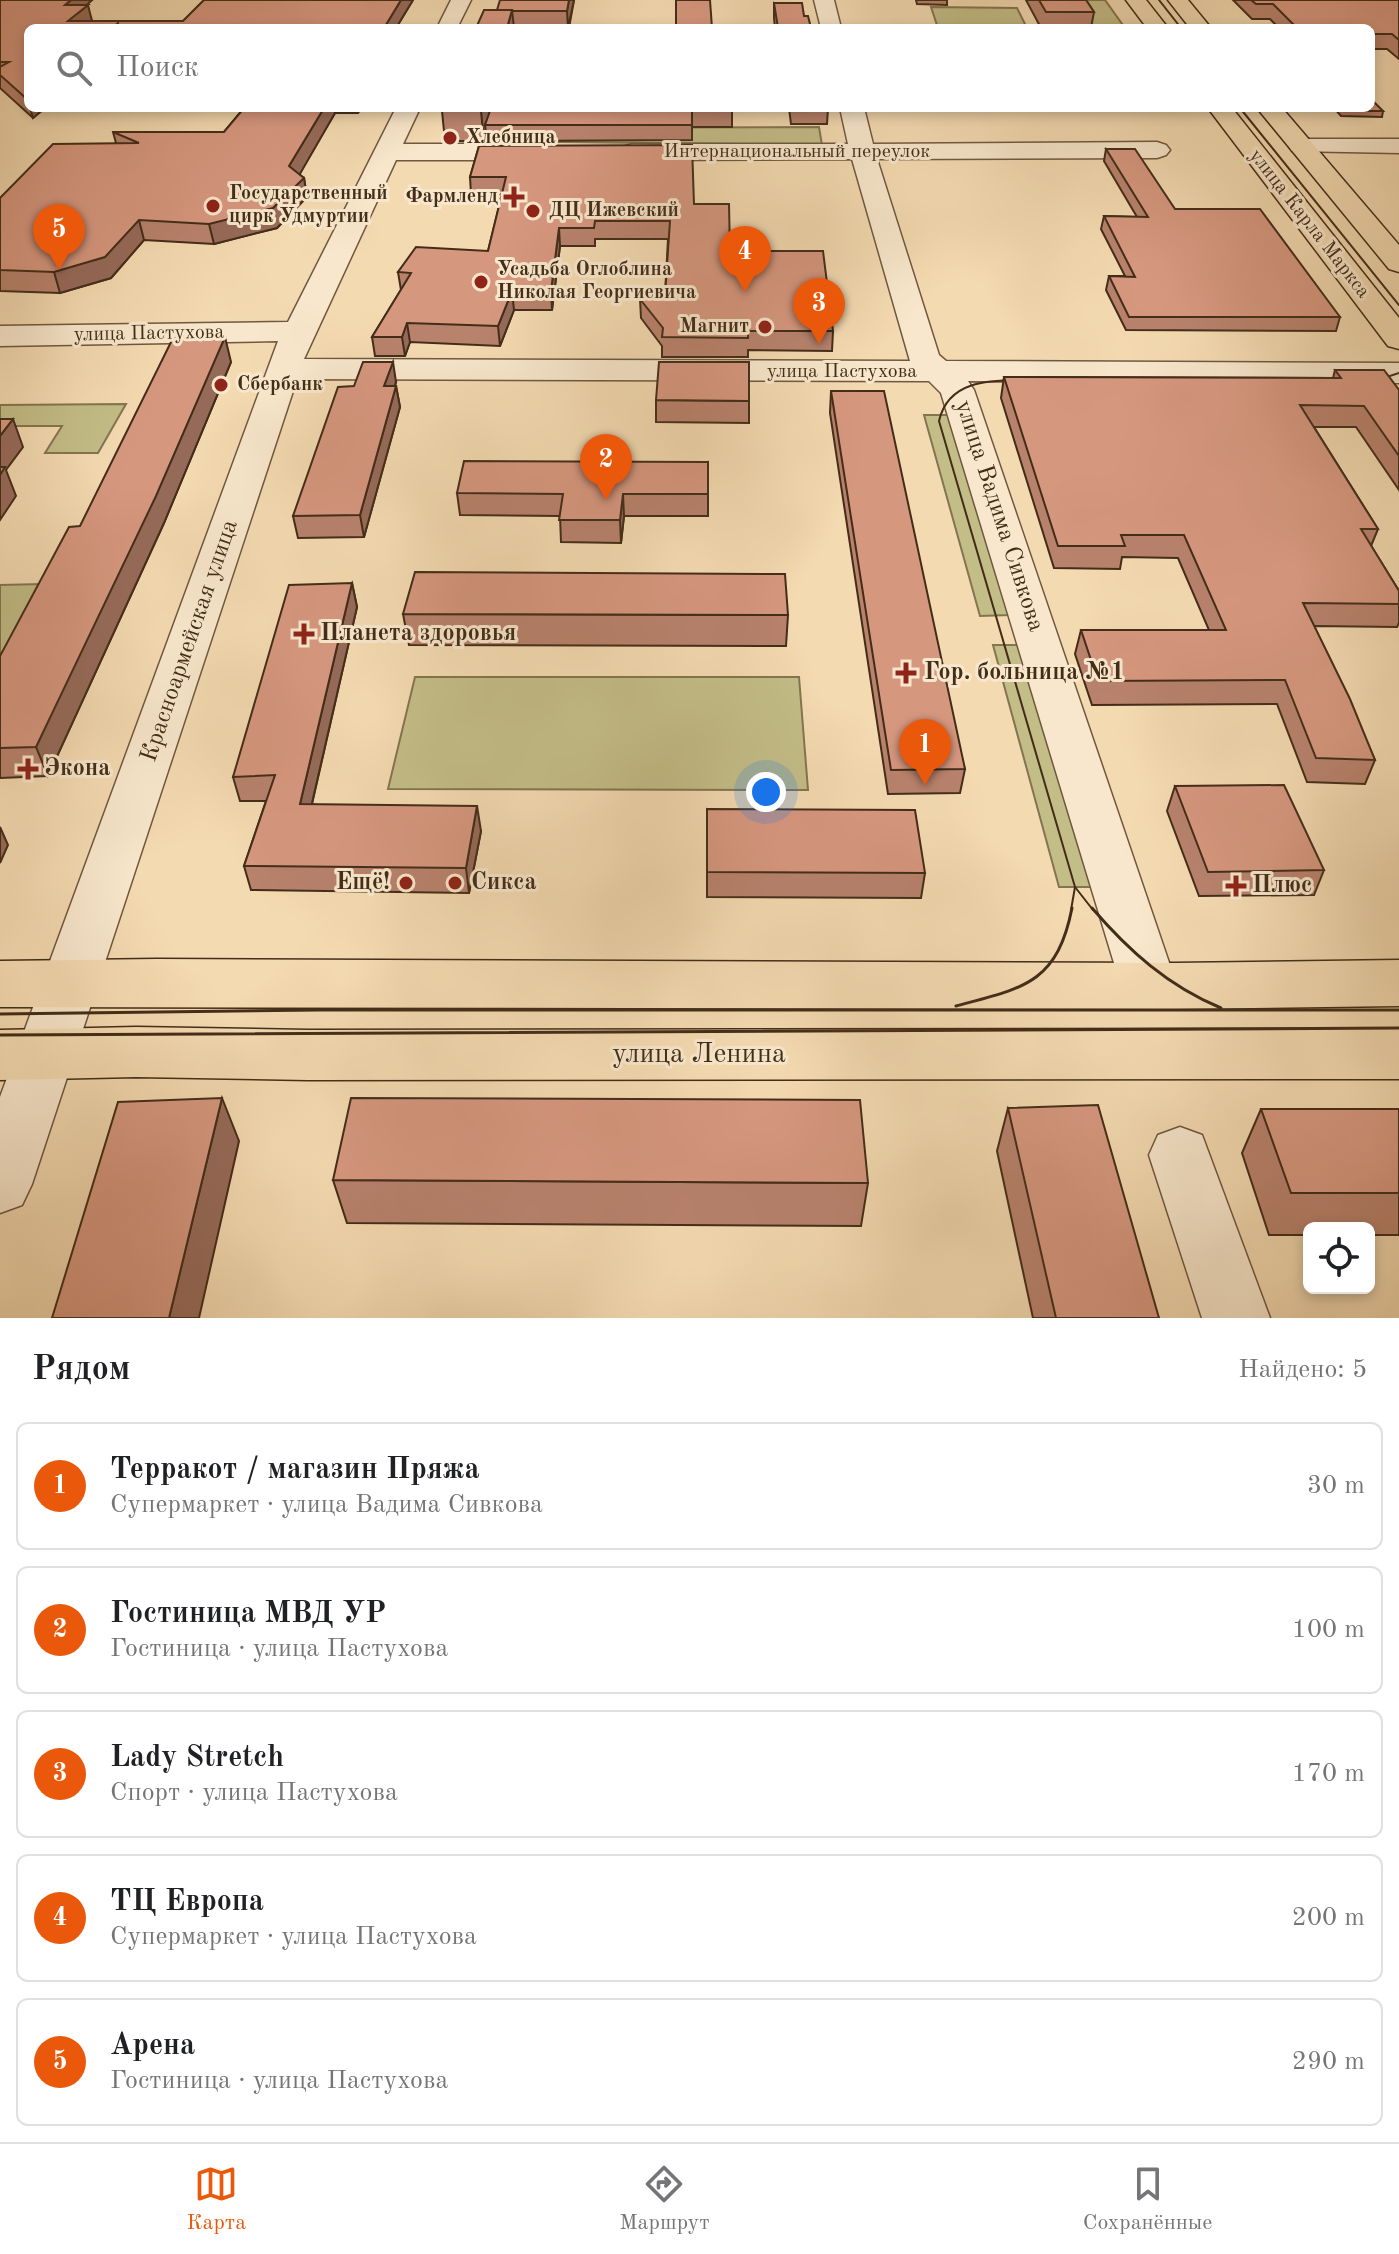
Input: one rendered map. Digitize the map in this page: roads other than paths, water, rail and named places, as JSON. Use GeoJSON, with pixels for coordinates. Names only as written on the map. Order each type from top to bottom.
{"type":"FeatureCollection","features":[{"type":"Feature","properties":{"kind":"main road"},"geometry":{"type":"LineString","coordinates":[[1136,0],[1155,24]]}},
{"type":"Feature","properties":{"kind":"main road"},"geometry":{"type":"LineString","coordinates":[[1178,0],[1198,24]]}},
{"type":"Feature","properties":{"kind":"main road","name":"улица Карла Маркса"},"geometry":{"type":"LineString","coordinates":[[1223,112],[1399,339]]}},
{"type":"Feature","properties":{"kind":"main road","name":"улица Карла Маркса"},"geometry":{"type":"LineString","coordinates":[[1272,112],[1399,263]]}},
{"type":"Feature","properties":{"kind":"main road"},"geometry":{"type":"LineString","coordinates":[[0,984],[1149,986],[1399,983]]}},
{"type":"Feature","properties":{"kind":"main road","name":"улица Ленина"},"geometry":{"type":"LineString","coordinates":[[23,1055],[1399,1054]]}},
{"type":"Feature","properties":{"kind":"street"},"geometry":{"type":"LineString","coordinates":[[449,24],[461,0]]}},
{"type":"Feature","properties":{"kind":"street"},"geometry":{"type":"LineString","coordinates":[[824,0],[830,24]]}},
{"type":"Feature","properties":{"kind":"street","name":"Красноармейская улица"},"geometry":{"type":"LineString","coordinates":[[0,1184],[23,1055],[68,982],[148,763],[291,350],[406,112]]}},
{"type":"Feature","properties":{"kind":"street","name":"улица Вадима Сивкова"},"geometry":{"type":"LineString","coordinates":[[853,112],[871,186],[924,358],[957,390],[1149,986]]}},
{"type":"Feature","properties":{"kind":"street"},"geometry":{"type":"LineString","coordinates":[[1301,146],[1399,146]]}},
{"type":"Feature","properties":{"kind":"street","name":"Интернациональный переулок"},"geometry":{"type":"LineString","coordinates":[[613,152],[1157,150]]}},
{"type":"Feature","properties":{"kind":"street"},"geometry":{"type":"LineString","coordinates":[[388,152],[567,152]]}},
{"type":"Feature","properties":{"kind":"street","name":"улица Пастухова"},"geometry":{"type":"LineString","coordinates":[[0,336],[291,350],[939,373],[1399,373]]}},
{"type":"Feature","properties":{"kind":"street"},"geometry":{"type":"LineString","coordinates":[[1180,1155],[1236,1318]]}},
{"type":"Feature","properties":{"kind":"tram line"},"geometry":{"type":"LineString","coordinates":[[1159,0],[1178,24]]}},
{"type":"Feature","properties":{"kind":"tram line"},"geometry":{"type":"LineString","coordinates":[[1243,112],[1399,305]]}},
{"type":"Feature","properties":{"kind":"tram line"},"geometry":{"type":"LineString","coordinates":[[1375,381],[1399,373]]}},
{"type":"Feature","properties":{"kind":"tram line"},"geometry":{"type":"LineString","coordinates":[[1023,380],[983,382],[960,390],[944,408],[939,421],[1075,887]]}},
{"type":"Feature","properties":{"kind":"tram line"},"geometry":{"type":"LineString","coordinates":[[1071,910],[1075,887]]}},
{"type":"Feature","properties":{"kind":"tram line"},"geometry":{"type":"LineString","coordinates":[[1075,887],[1093,910]]}},
{"type":"Feature","properties":{"kind":"tram line"},"geometry":{"type":"LineString","coordinates":[[956,1006],[1000,994],[1034,979],[1057,953],[1072,908]]}},
{"type":"Feature","properties":{"kind":"tram line"},"geometry":{"type":"LineString","coordinates":[[1092,908],[1150,966],[1184,989],[1221,1008]]}},
{"type":"Feature","properties":{"kind":"tram line"},"geometry":{"type":"LineString","coordinates":[[0,1014],[319,1010],[1399,1010]]}},
{"type":"Feature","properties":{"kind":"tram line"},"geometry":{"type":"LineString","coordinates":[[0,1035],[1399,1028]]}},
{"type":"Feature","properties":{"kind":"place","name":"Хлебница"},"geometry":{"type":"Point","coordinates":[450,138]}},
{"type":"Feature","properties":{"kind":"place","name":"Фармленд"},"geometry":{"type":"Point","coordinates":[514,197]}},
{"type":"Feature","properties":{"kind":"place","name":"Государственный цирк Удмуртии"},"geometry":{"type":"Point","coordinates":[213,206]}},
{"type":"Feature","properties":{"kind":"place","name":"ДЦ Ижевский"},"geometry":{"type":"Point","coordinates":[533,211]}},
{"type":"Feature","properties":{"kind":"place","name":"Арена"},"geometry":{"type":"Point","coordinates":[59,270]}},
{"type":"Feature","properties":{"kind":"place","name":"Усадьба Оглоблина Николая Георгиевича"},"geometry":{"type":"Point","coordinates":[481,282]}},
{"type":"Feature","properties":{"kind":"place","name":"ТЦ Европа"},"geometry":{"type":"Point","coordinates":[745,292]}},
{"type":"Feature","properties":{"kind":"place","name":"Магнит"},"geometry":{"type":"Point","coordinates":[765,327]}},
{"type":"Feature","properties":{"kind":"place","name":"Lady Stretch"},"geometry":{"type":"Point","coordinates":[819,344]}},
{"type":"Feature","properties":{"kind":"place","name":"Сбербанк"},"geometry":{"type":"Point","coordinates":[221,385]}},
{"type":"Feature","properties":{"kind":"place","name":"Гостиница МВД УР"},"geometry":{"type":"Point","coordinates":[606,500]}},
{"type":"Feature","properties":{"kind":"place","name":"Планета здоровья"},"geometry":{"type":"Point","coordinates":[304,634]}},
{"type":"Feature","properties":{"kind":"place","name":"Гор. больница №1"},"geometry":{"type":"Point","coordinates":[906,673]}},
{"type":"Feature","properties":{"kind":"place","name":"Экона"},"geometry":{"type":"Point","coordinates":[28,769]}},
{"type":"Feature","properties":{"kind":"place","name":"Терракот / магазин Пряжа"},"geometry":{"type":"Point","coordinates":[925,785]}},
{"type":"Feature","properties":{"kind":"place","name":"Ещё!"},"geometry":{"type":"Point","coordinates":[406,883]}},
{"type":"Feature","properties":{"kind":"place","name":"Сикса"},"geometry":{"type":"Point","coordinates":[455,883]}},
{"type":"Feature","properties":{"kind":"place","name":"Плюс"},"geometry":{"type":"Point","coordinates":[1236,886]}}]}
